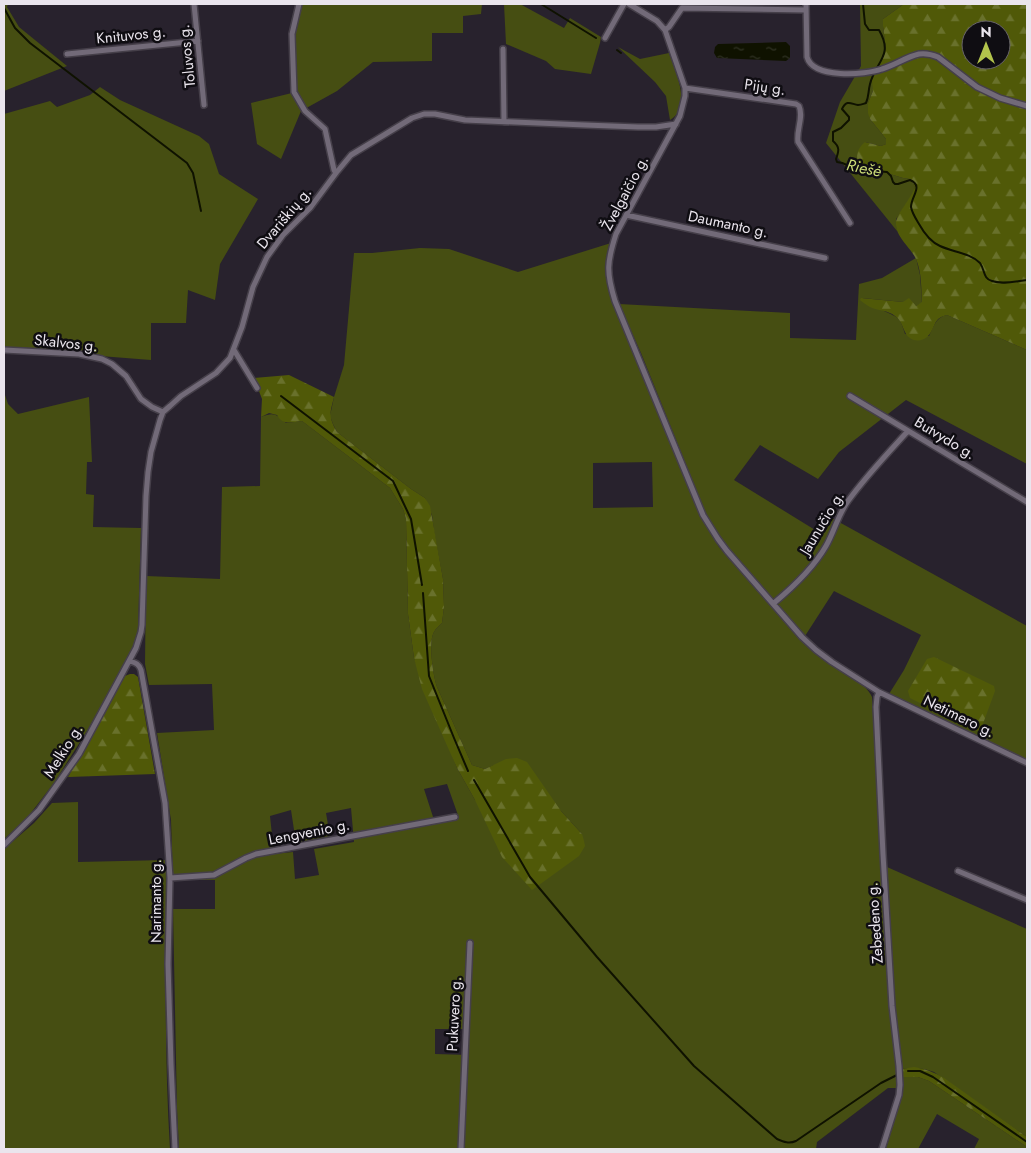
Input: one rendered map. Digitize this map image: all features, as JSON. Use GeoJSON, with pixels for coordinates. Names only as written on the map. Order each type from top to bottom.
{"type":"FeatureCollection","features":[{"type":"Feature","properties":{"kind":"street","name":"Toluvos g."},"geometry":{"type":"LineString","coordinates":[[194,4],[204,105]]}},
{"type":"Feature","properties":{"kind":"street"},"geometry":{"type":"LineString","coordinates":[[299,4],[292,34],[294,92],[305,111],[325,129],[336,172]]}},
{"type":"Feature","properties":{"kind":"street"},"geometry":{"type":"LineString","coordinates":[[605,38],[624,4]]}},
{"type":"Feature","properties":{"kind":"street"},"geometry":{"type":"LineString","coordinates":[[629,4],[657,21],[665,30],[685,88]]}},
{"type":"Feature","properties":{"kind":"street"},"geometry":{"type":"LineString","coordinates":[[806,4],[808,56],[811,64],[821,70],[846,74],[880,70],[918,54],[931,54],[938,57],[977,87],[1000,98],[1027,106]]}},
{"type":"Feature","properties":{"kind":"street"},"geometry":{"type":"LineString","coordinates":[[665,30],[682,8],[806,10]]}},
{"type":"Feature","properties":{"kind":"street","name":"Knituvos g."},"geometry":{"type":"LineString","coordinates":[[67,54],[198,41]]}},
{"type":"Feature","properties":{"kind":"street"},"geometry":{"type":"LineString","coordinates":[[504,49],[504,122]]}},
{"type":"Feature","properties":{"kind":"street","name":"Žvelgaičio g."},"geometry":{"type":"LineString","coordinates":[[685,88],[680,116],[616,234],[611,251],[608,276],[615,301],[709,527],[727,551],[774,603]]}},
{"type":"Feature","properties":{"kind":"street","name":"Pijų g."},"geometry":{"type":"LineString","coordinates":[[685,88],[796,104],[799,106],[801,112],[797,135],[798,142],[850,223]]}},
{"type":"Feature","properties":{"kind":"street","name":"Dvariškių g."},"geometry":{"type":"LineString","coordinates":[[130,660],[141,632],[148,472],[154,438],[163,412],[181,396],[216,372],[230,358],[242,327],[253,287],[267,257],[284,235],[310,208],[346,160],[358,150],[412,118],[424,114],[435,114],[465,120],[504,122],[638,127],[676,124]]}},
{"type":"Feature","properties":{"kind":"street","name":"Daumanto g."},"geometry":{"type":"LineString","coordinates":[[626,215],[825,258]]}},
{"type":"Feature","properties":{"kind":"street","name":"Skalvos g."},"geometry":{"type":"LineString","coordinates":[[4,350],[79,354],[102,358],[126,376],[141,398],[152,407],[163,412]]}},
{"type":"Feature","properties":{"kind":"street"},"geometry":{"type":"LineString","coordinates":[[234,350],[257,388]]}},
{"type":"Feature","properties":{"kind":"street","name":"Butvydo g."},"geometry":{"type":"LineString","coordinates":[[850,396],[1027,502]]}},
{"type":"Feature","properties":{"kind":"street","name":"Jaunučio g."},"geometry":{"type":"LineString","coordinates":[[774,603],[811,567],[825,548],[847,502],[874,468],[908,431]]}},
{"type":"Feature","properties":{"kind":"street","name":"Netimero g."},"geometry":{"type":"LineString","coordinates":[[774,603],[802,637],[816,650],[879,692],[1027,763]]}},
{"type":"Feature","properties":{"kind":"street","name":"Melkio g."},"geometry":{"type":"LineString","coordinates":[[4,845],[39,810],[79,754],[130,660]]}},
{"type":"Feature","properties":{"kind":"street","name":"Narimanto g."},"geometry":{"type":"LineString","coordinates":[[130,660],[137,664],[141,670],[165,803],[170,878],[168,964],[175,1149]]}},
{"type":"Feature","properties":{"kind":"street","name":"Zebedeno g."},"geometry":{"type":"LineString","coordinates":[[879,692],[876,707],[883,854],[892,1006],[900,1085],[885,1148]]}},
{"type":"Feature","properties":{"kind":"street","name":"Lengvenio g."},"geometry":{"type":"LineString","coordinates":[[170,878],[214,875],[256,854],[455,817]]}},
{"type":"Feature","properties":{"kind":"street"},"geometry":{"type":"LineString","coordinates":[[958,871],[1027,900]]}},
{"type":"Feature","properties":{"kind":"street","name":"Pukuvero g."},"geometry":{"type":"LineString","coordinates":[[461,1149],[470,943]]}},
{"type":"Feature","properties":{"kind":"green space"},"geometry":{"type":"Polygon","coordinates":[[[4,4],[8,4],[7,7],[19,27],[67,66],[4,91],[4,4]]]}},
{"type":"Feature","properties":{"kind":"green space"},"geometry":{"type":"Polygon","coordinates":[[[301,4],[482,4],[481,14],[463,16],[463,33],[432,33],[432,61],[373,62],[337,91],[301,111],[281,159],[257,144],[251,103],[296,92],[294,35],[301,4]]]}},
{"type":"Feature","properties":{"kind":"green space"},"geometry":{"type":"Polygon","coordinates":[[[504,4],[520,4],[564,28],[570,18],[601,37],[591,74],[555,69],[546,61],[506,44],[504,4]]]}},
{"type":"Feature","properties":{"kind":"green space"},"geometry":{"type":"Polygon","coordinates":[[[860,4],[904,4],[883,19],[886,49],[873,80],[873,91],[868,103],[870,119],[886,139],[886,144],[881,146],[865,142],[862,172],[890,174],[910,179],[915,187],[913,194],[896,219],[897,231],[826,143],[840,102],[861,66],[860,4]]]}},
{"type":"Feature","properties":{"kind":"green space"},"geometry":{"type":"Polygon","coordinates":[[[904,4],[1027,4],[1027,350],[947,315],[942,316],[936,321],[927,337],[915,340],[907,335],[900,321],[895,316],[870,307],[860,300],[861,298],[903,302],[909,298],[916,306],[922,302],[918,264],[900,237],[896,227],[897,218],[915,187],[910,179],[890,174],[862,172],[858,169],[858,151],[865,142],[881,146],[886,144],[886,139],[870,119],[868,113],[868,103],[873,91],[872,80],[886,49],[883,19],[904,4]]]}},
{"type":"Feature","properties":{"kind":"green space"},"geometry":{"type":"Polygon","coordinates":[[[618,47],[640,59],[669,53],[678,79],[681,98],[677,114],[670,120],[666,96],[655,82],[618,47]]]}},
{"type":"Feature","properties":{"kind":"green space"},"geometry":{"type":"Polygon","coordinates":[[[100,87],[120,100],[199,136],[209,144],[219,174],[258,199],[220,264],[215,300],[188,290],[186,323],[151,323],[151,360],[100,356],[81,352],[4,349],[4,114],[50,101],[57,107],[90,95],[100,87]]]}},
{"type":"Feature","properties":{"kind":"green space"},"geometry":{"type":"Polygon","coordinates":[[[611,243],[607,269],[610,295],[701,517],[719,547],[811,650],[859,682],[869,691],[872,697],[889,998],[897,1088],[888,1088],[817,1142],[816,1149],[179,1149],[173,909],[215,909],[215,880],[173,880],[171,820],[157,733],[214,730],[212,684],[149,685],[145,664],[146,576],[220,579],[222,487],[260,486],[261,417],[272,414],[286,423],[302,421],[390,488],[403,509],[406,519],[408,614],[414,658],[457,768],[475,800],[582,834],[561,811],[494,765],[485,769],[472,765],[437,687],[433,667],[432,637],[442,623],[444,607],[443,579],[432,515],[425,498],[337,432],[330,416],[344,365],[354,253],[420,248],[449,249],[518,272],[611,243]],[[652,462],[593,463],[593,508],[653,507],[652,462]],[[447,784],[424,789],[435,823],[459,818],[447,784]],[[351,808],[326,813],[330,836],[296,843],[291,810],[270,816],[274,854],[293,852],[295,879],[319,875],[314,849],[354,842],[351,808]],[[435,1029],[435,1054],[469,1055],[469,1029],[435,1029]]]}},
{"type":"Feature","properties":{"kind":"green space"},"geometry":{"type":"Polygon","coordinates":[[[916,258],[920,275],[922,303],[916,306],[903,302],[862,298],[898,319],[902,324],[905,334],[929,336],[938,320],[947,315],[1027,350],[1027,464],[906,400],[839,452],[818,479],[760,445],[734,480],[820,533],[830,517],[1027,626],[1027,760],[889,694],[904,670],[921,635],[834,591],[805,636],[713,528],[619,304],[790,313],[790,338],[856,340],[859,284],[882,278],[916,258]]]}},
{"type":"Feature","properties":{"kind":"green space"},"geometry":{"type":"Polygon","coordinates":[[[289,375],[334,397],[331,414],[332,422],[337,432],[425,498],[430,506],[443,579],[444,607],[442,623],[432,637],[433,667],[437,687],[472,765],[485,769],[506,759],[517,758],[527,762],[561,811],[582,834],[584,841],[585,846],[579,856],[532,890],[502,857],[475,800],[457,768],[422,689],[414,658],[408,614],[406,519],[403,509],[390,488],[302,421],[285,422],[277,415],[269,413],[261,417],[262,399],[254,378],[289,375]]]}},
{"type":"Feature","properties":{"kind":"green space"},"geometry":{"type":"Polygon","coordinates":[[[4,392],[8,404],[18,414],[89,397],[92,462],[87,462],[86,494],[94,495],[93,527],[141,528],[138,629],[135,645],[87,731],[54,783],[27,818],[4,839],[4,392]]]}},
{"type":"Feature","properties":{"kind":"green space"},"geometry":{"type":"Polygon","coordinates":[[[934,657],[994,686],[995,691],[981,729],[976,731],[910,698],[908,691],[927,659],[934,657]]]}},
{"type":"Feature","properties":{"kind":"green space"},"geometry":{"type":"Polygon","coordinates":[[[130,674],[138,677],[155,774],[68,777],[125,676],[130,674]]]}},
{"type":"Feature","properties":{"kind":"green space"},"geometry":{"type":"Polygon","coordinates":[[[78,802],[78,862],[166,860],[166,1041],[170,1149],[4,1149],[4,849],[34,823],[52,803],[78,802]]]}},
{"type":"Feature","properties":{"kind":"green space"},"geometry":{"type":"Polygon","coordinates":[[[887,867],[1027,929],[1027,1137],[934,1072],[918,1068],[902,1069],[894,991],[887,867]]]}},
{"type":"Feature","properties":{"kind":"green space"},"geometry":{"type":"Polygon","coordinates":[[[914,1067],[944,1078],[1027,1137],[1027,1147],[929,1081],[918,1077],[902,1077],[902,1069],[914,1067]]]}},
{"type":"Feature","properties":{"kind":"green space"},"geometry":{"type":"Polygon","coordinates":[[[911,1076],[929,1081],[1027,1147],[1027,1149],[974,1149],[979,1139],[937,1114],[918,1149],[886,1149],[898,1105],[902,1077],[911,1076]]]}},
{"type":"Feature","properties":{"kind":"water"},"geometry":{"type":"Polygon","coordinates":[[[786,42],[790,46],[790,58],[786,61],[717,58],[714,53],[715,47],[718,44],[786,42]]]}},
{"type":"Feature","properties":{"kind":"waterway"},"geometry":{"type":"LineString","coordinates":[[4,4],[4,8],[15,28],[30,43],[187,163],[193,173],[201,211]]}},
{"type":"Feature","properties":{"kind":"waterway"},"geometry":{"type":"LineString","coordinates":[[541,4],[596,38]]}},
{"type":"Feature","properties":{"kind":"waterway","name":"Riešė"},"geometry":{"type":"LineString","coordinates":[[863,4],[865,24],[869,30],[879,30],[885,46],[882,58],[870,84],[866,103],[861,105],[847,103],[842,109],[849,117],[849,120],[841,128],[833,132],[833,141],[838,149],[837,162],[852,167],[861,165],[875,171],[887,172],[895,184],[910,180],[914,182],[916,192],[911,207],[914,216],[931,240],[940,246],[976,260],[982,266],[989,280],[1005,283],[1027,280]]}},
{"type":"Feature","properties":{"kind":"waterway"},"geometry":{"type":"LineString","coordinates":[[617,50],[621,53]]}},
{"type":"Feature","properties":{"kind":"waterway"},"geometry":{"type":"LineString","coordinates":[[281,396],[393,481],[411,519],[422,585]]}},
{"type":"Feature","properties":{"kind":"waterway"},"geometry":{"type":"LineString","coordinates":[[423,593],[429,676],[468,771]]}},
{"type":"Feature","properties":{"kind":"waterway"},"geometry":{"type":"LineString","coordinates":[[474,780],[530,877],[597,957],[694,1066],[777,1139],[786,1142],[796,1141],[881,1083],[897,1075]]}},
{"type":"Feature","properties":{"kind":"waterway"},"geometry":{"type":"LineString","coordinates":[[908,1071],[920,1071],[933,1077],[1027,1142]]}}]}
